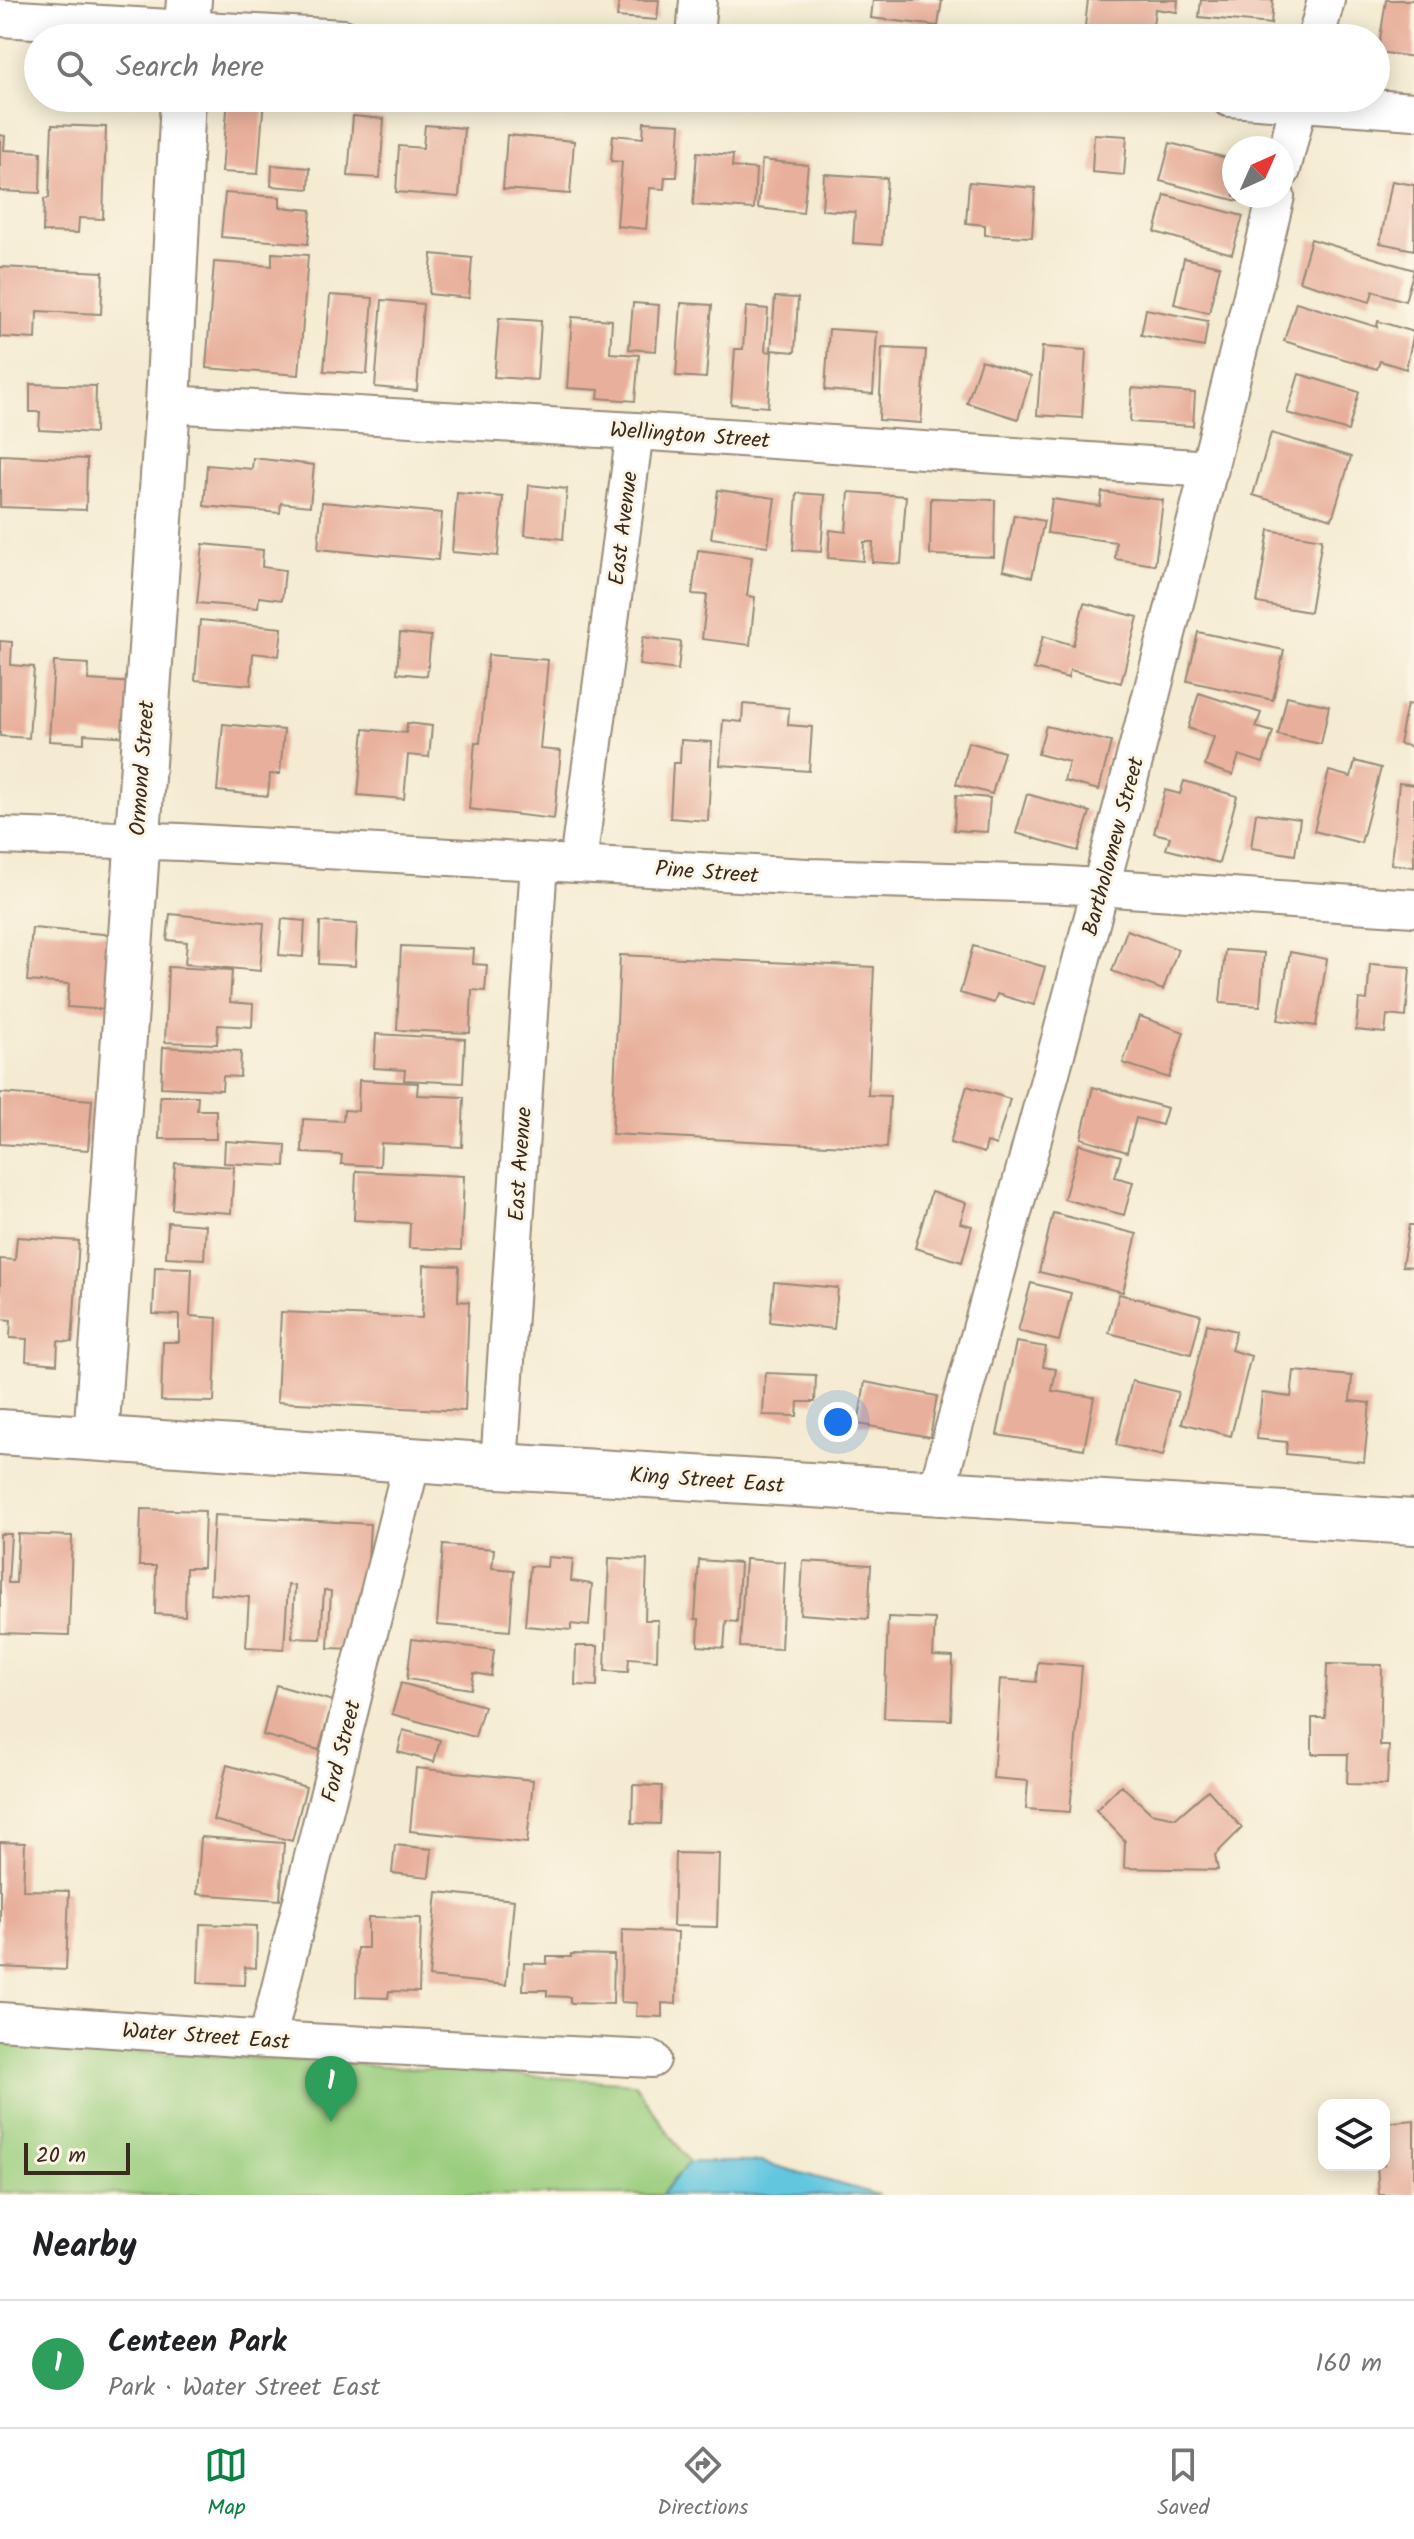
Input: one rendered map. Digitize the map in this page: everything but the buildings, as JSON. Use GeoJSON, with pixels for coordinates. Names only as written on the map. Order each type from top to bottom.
{"type":"FeatureCollection","features":[{"type":"Feature","properties":{"kind":"main road","name":"Ormond Street"},"geometry":{"type":"LineString","coordinates":[[96,1438],[168,404],[182,112]]}},
{"type":"Feature","properties":{"kind":"main road","name":"King Street East"},"geometry":{"type":"LineString","coordinates":[[0,1432],[412,1461],[1414,1522]]}},
{"type":"Feature","properties":{"kind":"street"},"geometry":{"type":"LineString","coordinates":[[696,24],[698,0]]}},
{"type":"Feature","properties":{"kind":"street"},"geometry":{"type":"LineString","coordinates":[[1320,24],[1326,0]]}},
{"type":"Feature","properties":{"kind":"street"},"geometry":{"type":"LineString","coordinates":[[0,18],[187,23]]}},
{"type":"Feature","properties":{"kind":"street"},"geometry":{"type":"LineString","coordinates":[[1390,109],[1414,111]]}},
{"type":"Feature","properties":{"kind":"street"},"geometry":{"type":"LineString","coordinates":[[1290,136],[1296,112]]}},
{"type":"Feature","properties":{"kind":"street","name":"Bartholomew Street"},"geometry":{"type":"LineString","coordinates":[[936,1493],[1102,887],[1210,469],[1273,208]]}},
{"type":"Feature","properties":{"kind":"street","name":"Wellington Street"},"geometry":{"type":"LineString","coordinates":[[168,404],[1210,469]]}},
{"type":"Feature","properties":{"kind":"street","name":"East Avenue"},"geometry":{"type":"LineString","coordinates":[[578,863],[635,431]]}},
{"type":"Feature","properties":{"kind":"street","name":"Pine Street"},"geometry":{"type":"LineString","coordinates":[[0,836],[181,842],[808,877],[1102,887],[1414,908]]}},
{"type":"Feature","properties":{"kind":"street","name":"East Avenue"},"geometry":{"type":"LineString","coordinates":[[499,1466],[539,863]]}},
{"type":"Feature","properties":{"kind":"street","name":"Ford Street"},"geometry":{"type":"LineString","coordinates":[[267,2040],[412,1461]]}},
{"type":"Feature","properties":{"kind":"street","name":"Water Street East"},"geometry":{"type":"LineString","coordinates":[[0,2021],[267,2040],[652,2059]]}},
{"type":"Feature","properties":{"kind":"green space"},"geometry":{"type":"Polygon","coordinates":[[[0,2044],[634,2083],[689,2162],[661,2195],[0,2192],[0,2044]]]}},
{"type":"Feature","properties":{"kind":"water"},"geometry":{"type":"Polygon","coordinates":[[[689,2162],[762,2162],[879,2195],[661,2195],[689,2162]]]}},
{"type":"Feature","properties":{"kind":"place","name":"Centeen Park"},"geometry":{"type":"Point","coordinates":[331,2122]}}]}
